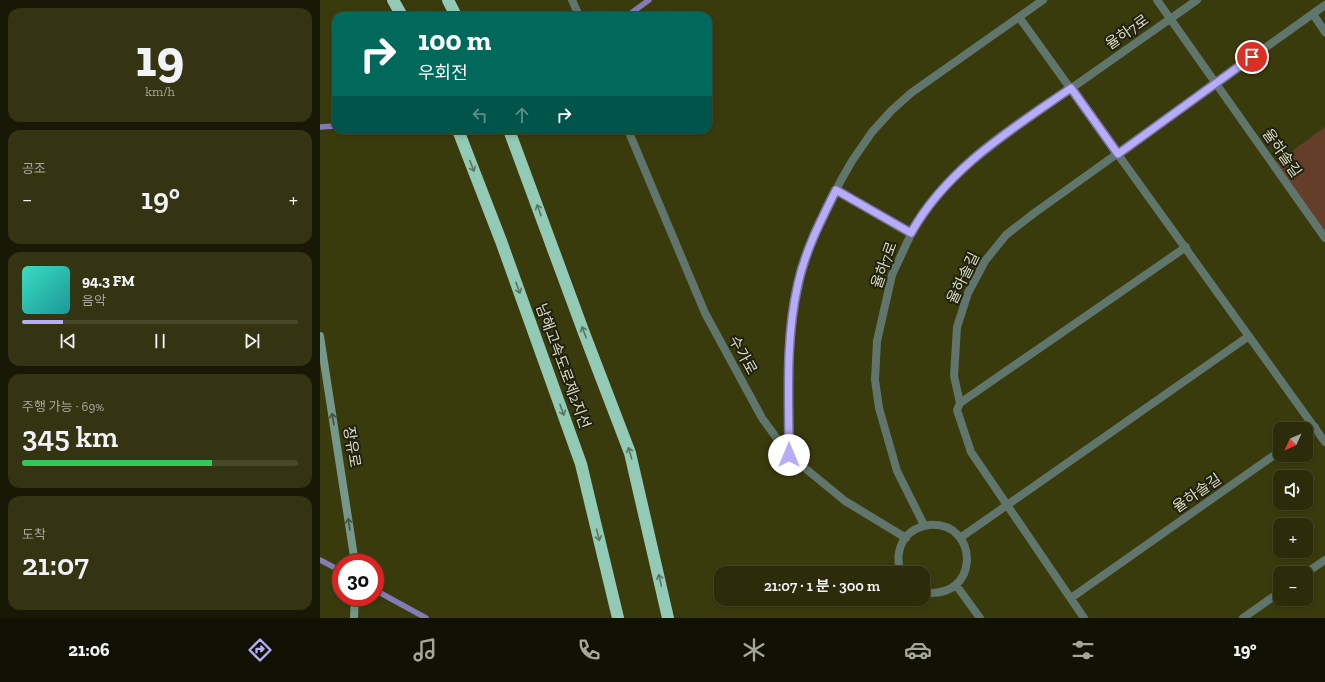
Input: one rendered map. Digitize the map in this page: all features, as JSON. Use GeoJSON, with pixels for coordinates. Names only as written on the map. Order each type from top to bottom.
{"type":"FeatureCollection","features":[{"type":"Feature","properties":{"kind":"highway"},"geometry":{"type":"LineString","coordinates":[[393,0],[400,12]]}},
{"type":"Feature","properties":{"kind":"highway"},"geometry":{"type":"LineString","coordinates":[[448,0],[454,12]]}},
{"type":"Feature","properties":{"kind":"highway","name":"남해고속도로제2지선"},"geometry":{"type":"LineString","coordinates":[[460,134],[502,241],[581,464],[617,613]]}},
{"type":"Feature","properties":{"kind":"highway","name":"남해고속도로제2지선"},"geometry":{"type":"LineString","coordinates":[[510,134],[630,453],[668,618]]}},
{"type":"Feature","properties":{"kind":"main road","name":"장유로"},"geometry":{"type":"LineString","coordinates":[[320,336],[355,554]]}},
{"type":"Feature","properties":{"kind":"main road"},"geometry":{"type":"LineString","coordinates":[[354,618],[355,606]]}},
{"type":"Feature","properties":{"kind":"street"},"geometry":{"type":"LineString","coordinates":[[789,455],[789,342],[798,284],[813,237],[852,161],[872,132],[891,111],[911,93],[1043,0]]}},
{"type":"Feature","properties":{"kind":"street"},"geometry":{"type":"LineString","coordinates":[[1157,0],[1216,83]]}},
{"type":"Feature","properties":{"kind":"street","name":"율하7로"},"geometry":{"type":"LineString","coordinates":[[924,526],[897,471],[879,408],[875,380],[877,341],[892,275],[911,233],[928,206],[969,163],[992,144],[1197,0]]}},
{"type":"Feature","properties":{"kind":"street"},"geometry":{"type":"LineString","coordinates":[[573,2],[578,12]]}},
{"type":"Feature","properties":{"kind":"street","name":"율하솔길"},"geometry":{"type":"LineString","coordinates":[[1084,618],[971,452],[958,410],[960,403],[954,376],[957,327],[968,293],[985,262],[1006,235],[1033,214],[1325,5]]}},
{"type":"Feature","properties":{"kind":"street"},"geometry":{"type":"LineString","coordinates":[[1313,14],[1325,32]]}},
{"type":"Feature","properties":{"kind":"street"},"geometry":{"type":"LineString","coordinates":[[1019,17],[1325,442]]}},
{"type":"Feature","properties":{"kind":"street","name":"율하솔길"},"geometry":{"type":"LineString","coordinates":[[1216,83],[1325,238]]}},
{"type":"Feature","properties":{"kind":"street","name":"수가로"},"geometry":{"type":"LineString","coordinates":[[630,134],[705,313],[762,418],[789,455],[845,501],[906,538]]}},
{"type":"Feature","properties":{"kind":"street"},"geometry":{"type":"LineString","coordinates":[[836,190],[911,233]]}},
{"type":"Feature","properties":{"kind":"street"},"geometry":{"type":"LineString","coordinates":[[960,403],[1186,247]]}},
{"type":"Feature","properties":{"kind":"street"},"geometry":{"type":"LineString","coordinates":[[960,538],[1249,336]]}},
{"type":"Feature","properties":{"kind":"street","name":"율하솔길"},"geometry":{"type":"LineString","coordinates":[[1071,598],[1273,456]]}},
{"type":"Feature","properties":{"kind":"street"},"geometry":{"type":"LineString","coordinates":[[900,566],[898,558],[900,547],[914,530],[924,526],[935,525],[946,527],[956,533],[963,542],[967,553],[967,565],[964,576],[956,585],[946,591],[935,594],[930,593]]}},
{"type":"Feature","properties":{"kind":"street"},"geometry":{"type":"LineString","coordinates":[[1313,568],[1325,560]]}},
{"type":"Feature","properties":{"kind":"street"},"geometry":{"type":"LineString","coordinates":[[956,585],[980,618]]}},
{"type":"Feature","properties":{"kind":"street"},"geometry":{"type":"LineString","coordinates":[[1243,618],[1273,597]]}},
{"type":"Feature","properties":{"kind":"shaded area"},"geometry":{"type":"Polygon","coordinates":[[[1325,127],[1325,232],[1276,163],[1325,127]]]}},
{"type":"Feature","properties":{"kind":"waterway"},"geometry":{"type":"LineString","coordinates":[[632,12],[649,0]]}},
{"type":"Feature","properties":{"kind":"waterway"},"geometry":{"type":"LineString","coordinates":[[320,127],[332,126]]}},
{"type":"Feature","properties":{"kind":"waterway"},"geometry":{"type":"LineString","coordinates":[[320,560],[332,566]]}},
{"type":"Feature","properties":{"kind":"waterway"},"geometry":{"type":"LineString","coordinates":[[384,595],[426,618]]}},
{"type":"Feature","properties":{"kind":"route"},"geometry":{"type":"LineString","coordinates":[[789,455],[789,342],[798,284],[813,237],[836,190],[911,233],[928,206],[969,163],[992,144],[1071,88],[1118,154],[1252,57]]}}]}
